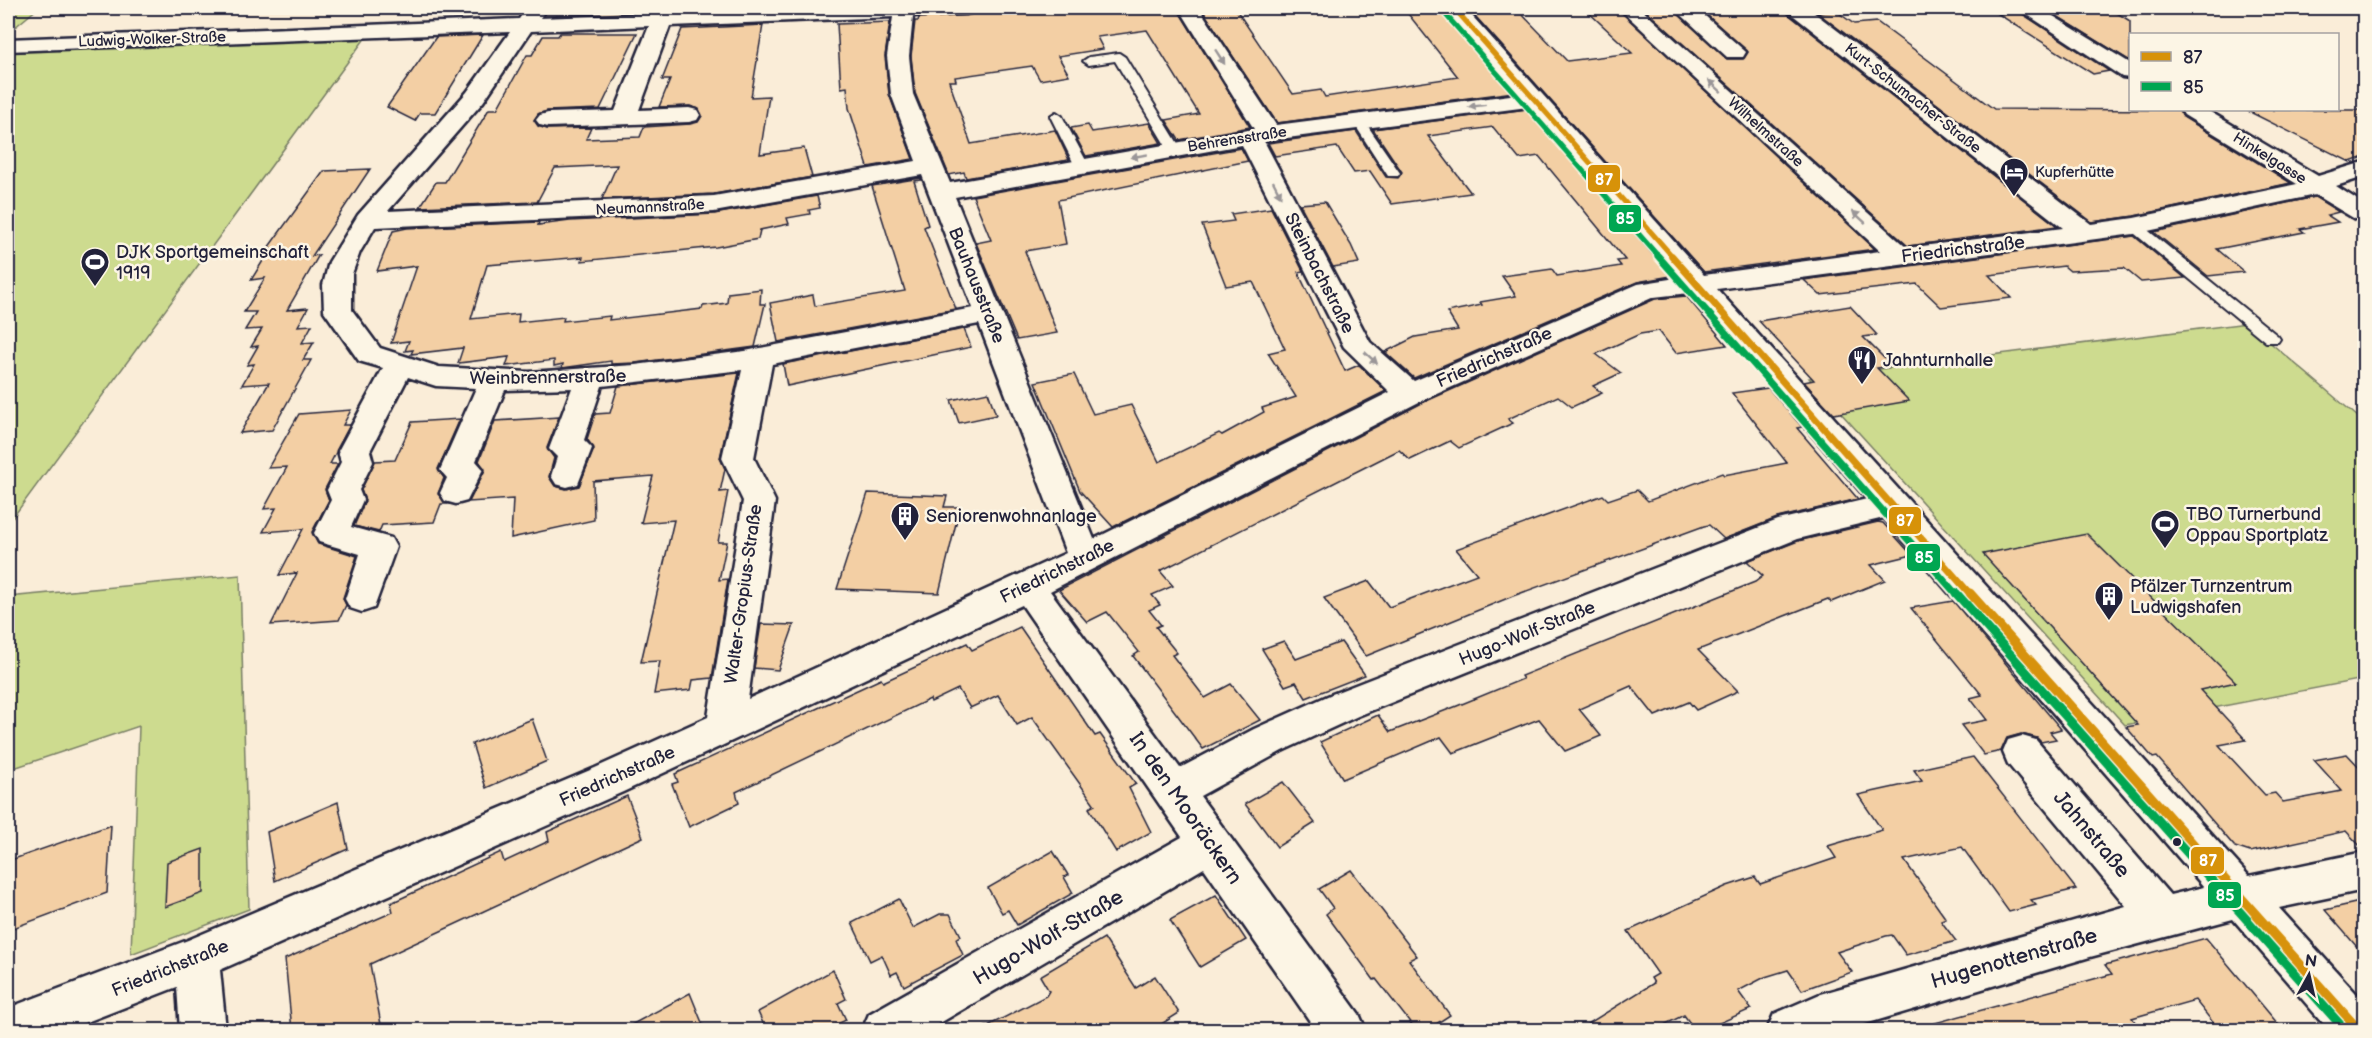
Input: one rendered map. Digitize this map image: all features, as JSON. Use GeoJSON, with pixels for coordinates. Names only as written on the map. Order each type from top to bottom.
{"type":"FeatureCollection","features":[{"type":"Feature","properties":{"kind":"street","name":"Ludwig-Wolker-Straße"},"geometry":{"type":"LineString","coordinates":[[8,45],[296,34],[530,16],[662,20],[966,8]]}},
{"type":"Feature","properties":{"kind":"street","name":"Steinbachstraße"},"geometry":{"type":"LineString","coordinates":[[1188,8],[1259,135],[1358,347],[1410,394]]}},
{"type":"Feature","properties":{"kind":"street"},"geometry":{"type":"LineString","coordinates":[[1454,8],[1891,505],[2242,896],[2359,1030]]}},
{"type":"Feature","properties":{"kind":"street","name":"Wilhelmstraße"},"geometry":{"type":"LineString","coordinates":[[1629,8],[1902,256]]}},
{"type":"Feature","properties":{"kind":"street"},"geometry":{"type":"LineString","coordinates":[[1684,8],[1735,52]]}},
{"type":"Feature","properties":{"kind":"street","name":"Kurt-Schumacher-Straße"},"geometry":{"type":"LineString","coordinates":[[1796,8],[2086,233]]}},
{"type":"Feature","properties":{"kind":"street"},"geometry":{"type":"LineString","coordinates":[[2026,8],[2129,71]]}},
{"type":"Feature","properties":{"kind":"street","name":"Bauhausstraße"},"geometry":{"type":"LineString","coordinates":[[904,9],[898,56],[902,94],[1085,557]]}},
{"type":"Feature","properties":{"kind":"street","name":"Weinbrennerstraße"},"geometry":{"type":"LineString","coordinates":[[530,16],[475,97],[368,220],[352,240],[341,260],[336,281],[340,319],[349,339],[369,355],[397,369],[450,378],[494,381],[590,379],[663,373],[759,359],[989,313]]}},
{"type":"Feature","properties":{"kind":"street"},"geometry":{"type":"LineString","coordinates":[[624,118],[662,20]]}},
{"type":"Feature","properties":{"kind":"street","name":"Behrensstraße"},"geometry":{"type":"LineString","coordinates":[[941,192],[1259,135],[1535,99]]}},
{"type":"Feature","properties":{"kind":"street","name":"Hinkelgasse"},"geometry":{"type":"LineString","coordinates":[[2194,111],[2364,214]]}},
{"type":"Feature","properties":{"kind":"street"},"geometry":{"type":"LineString","coordinates":[[548,120],[689,115]]}},
{"type":"Feature","properties":{"kind":"street","name":"Neumannstraße"},"geometry":{"type":"LineString","coordinates":[[368,220],[714,204],[930,166]]}},
{"type":"Feature","properties":{"kind":"street","name":"Friedrichstraße"},"geometry":{"type":"LineString","coordinates":[[9,1030],[197,958],[725,727],[1028,587],[1410,394],[1648,290],[2134,226],[2318,187],[2329,180],[2364,169]]}},
{"type":"Feature","properties":{"kind":"street","name":"Walter-Gropius-Straße"},"geometry":{"type":"LineString","coordinates":[[725,727],[759,501],[738,458],[759,359]]}},
{"type":"Feature","properties":{"kind":"street"},"geometry":{"type":"LineString","coordinates":[[362,599],[379,547],[332,533],[346,500],[343,490],[357,462],[354,451],[397,369]]}},
{"type":"Feature","properties":{"kind":"street"},"geometry":{"type":"LineString","coordinates":[[567,476],[576,448],[565,449],[590,379]]}},
{"type":"Feature","properties":{"kind":"street"},"geometry":{"type":"LineString","coordinates":[[456,493],[466,469],[456,470],[494,381]]}},
{"type":"Feature","properties":{"kind":"street","name":"Hugo-Wolf-Straße"},"geometry":{"type":"LineString","coordinates":[[1174,791],[1268,740],[1356,700],[1790,529],[1891,505]]}},
{"type":"Feature","properties":{"kind":"street","name":"In den Mooräckern"},"geometry":{"type":"LineString","coordinates":[[1028,587],[1343,1030]]}},
{"type":"Feature","properties":{"kind":"street","name":"Jahnstraße"},"geometry":{"type":"LineString","coordinates":[[2022,752],[2161,916]]}},
{"type":"Feature","properties":{"kind":"street","name":"Hugo-Wolf-Straße"},"geometry":{"type":"LineString","coordinates":[[885,1030],[1210,843]]}},
{"type":"Feature","properties":{"kind":"street","name":"Hugenottenstraße"},"geometry":{"type":"LineString","coordinates":[[1790,1030],[1820,1016],[2039,949],[2242,896],[2364,871]]}},
{"type":"Feature","properties":{"kind":"street"},"geometry":{"type":"LineString","coordinates":[[197,958],[203,1030]]}},
{"type":"Feature","properties":{"kind":"lane"},"geometry":{"type":"LineString","coordinates":[[1089,62],[1119,57],[1175,150]]}},
{"type":"Feature","properties":{"kind":"lane"},"geometry":{"type":"LineString","coordinates":[[1056,116],[1082,166]]}},
{"type":"Feature","properties":{"kind":"lane"},"geometry":{"type":"LineString","coordinates":[[1359,122],[1393,172]]}},
{"type":"Feature","properties":{"kind":"lane"},"geometry":{"type":"LineString","coordinates":[[2134,226],[2272,339]]}},
{"type":"Feature","properties":{"kind":"shaded area"},"geometry":{"type":"Polygon","coordinates":[[[548,8],[746,8],[745,12],[540,18],[548,8]]]}},
{"type":"Feature","properties":{"kind":"green space"},"geometry":{"type":"Polygon","coordinates":[[[8,8],[38,8],[8,33],[8,8]]]}},
{"type":"Feature","properties":{"kind":"green space","name":"DJK Sportgemeinschaft 1919"},"geometry":{"type":"Polygon","coordinates":[[[366,37],[8,524],[8,50],[366,37]]]}},
{"type":"Feature","properties":{"kind":"green space","name":"TBO Turnerbund Oppau Sportplatz"},"geometry":{"type":"Polygon","coordinates":[[[2247,323],[2364,422],[2364,679],[2125,725],[1809,378],[2247,323]]]}},
{"type":"Feature","properties":{"kind":"green space"},"geometry":{"type":"Polygon","coordinates":[[[240,575],[249,909],[131,954],[139,726],[8,770],[8,597],[240,575]]]}},
{"type":"Feature","properties":{"kind":"building"},"geometry":{"type":"Polygon","coordinates":[[[1116,8],[1177,8],[1250,127],[1179,140],[1166,120],[1199,114],[1147,30],[1097,37],[1103,49],[1058,56],[1069,75],[1040,80],[1032,66],[955,77],[956,81],[949,81],[971,144],[1055,130],[1069,160],[966,178],[964,172],[949,175],[915,93],[911,56],[915,21],[919,18],[974,14],[1116,8]]]}},
{"type":"Feature","properties":{"kind":"building"},"geometry":{"type":"Polygon","coordinates":[[[1201,8],[1235,8],[1293,94],[1321,90],[1325,97],[1458,77],[1405,10],[1442,8],[1514,92],[1277,123],[1201,8]]]}},
{"type":"Feature","properties":{"kind":"building"},"geometry":{"type":"Polygon","coordinates":[[[1468,8],[1516,8],[1567,61],[1632,53],[1584,8],[1617,8],[1875,249],[1704,272],[1468,8]]]}},
{"type":"Feature","properties":{"kind":"building"},"geometry":{"type":"Polygon","coordinates":[[[1643,8],[1672,8],[1727,59],[1743,59],[1748,52],[1699,8],[1784,8],[1788,14],[2057,226],[1908,246],[1643,8]]]}},
{"type":"Feature","properties":{"kind":"building"},"geometry":{"type":"Polygon","coordinates":[[[2044,8],[2064,8],[2077,15],[2114,11],[2130,21],[2129,60],[2044,8]]]}},
{"type":"Feature","properties":{"kind":"building"},"geometry":{"type":"Polygon","coordinates":[[[1836,11],[1854,24],[1877,22],[1994,109],[2180,111],[2183,117],[2291,183],[2134,216],[2092,222],[1818,13],[1836,11]]]}},
{"type":"Feature","properties":{"kind":"building"},"geometry":{"type":"Polygon","coordinates":[[[2018,11],[2109,71],[2093,74],[1998,14],[2018,11]]]}},
{"type":"Feature","properties":{"kind":"building"},"geometry":{"type":"Polygon","coordinates":[[[890,22],[885,56],[889,94],[913,159],[868,167],[849,108],[847,87],[841,88],[837,24],[890,22]]]}},
{"type":"Feature","properties":{"kind":"building"},"geometry":{"type":"Polygon","coordinates":[[[763,25],[751,97],[769,96],[760,154],[804,148],[812,177],[714,194],[602,199],[617,165],[555,168],[537,202],[420,207],[436,182],[445,182],[489,109],[497,109],[527,55],[532,55],[543,36],[558,36],[560,33],[637,33],[600,109],[547,111],[538,114],[534,120],[538,126],[547,129],[591,128],[586,139],[640,137],[644,127],[690,124],[698,122],[702,116],[699,109],[690,106],[659,107],[670,80],[662,80],[682,29],[763,25]]]}},
{"type":"Feature","properties":{"kind":"building"},"geometry":{"type":"Polygon","coordinates":[[[483,35],[435,113],[420,113],[415,121],[387,107],[436,37],[483,35]]]}},
{"type":"Feature","properties":{"kind":"building"},"geometry":{"type":"Polygon","coordinates":[[[1527,109],[1671,276],[1637,282],[1414,378],[1385,352],[1415,337],[1458,330],[1447,312],[1482,305],[1480,302],[1516,296],[1502,276],[1552,269],[1557,276],[1621,266],[1617,261],[1625,260],[1539,156],[1519,159],[1493,127],[1428,136],[1471,193],[1392,204],[1370,171],[1354,173],[1337,147],[1275,156],[1268,143],[1356,131],[1386,177],[1398,178],[1402,172],[1373,129],[1527,109]]]}},
{"type":"Feature","properties":{"kind":"building"},"geometry":{"type":"Polygon","coordinates":[[[2364,110],[2364,157],[2350,162],[2248,111],[2364,110]]]}},
{"type":"Feature","properties":{"kind":"building"},"geometry":{"type":"Polygon","coordinates":[[[1149,123],[1161,143],[1086,156],[1071,128],[1088,125],[1092,132],[1149,123]]]}},
{"type":"Feature","properties":{"kind":"building"},"geometry":{"type":"Polygon","coordinates":[[[1241,148],[1248,161],[1058,200],[1066,244],[1025,251],[1057,333],[1017,340],[976,243],[991,240],[973,196],[1241,148]]]}},
{"type":"Feature","properties":{"kind":"building"},"geometry":{"type":"Polygon","coordinates":[[[370,169],[312,256],[319,255],[287,310],[308,308],[298,326],[312,325],[302,343],[314,342],[303,360],[311,360],[272,430],[240,433],[269,383],[242,385],[254,364],[247,365],[258,346],[251,347],[262,329],[245,330],[256,312],[244,312],[265,278],[251,280],[271,248],[268,248],[324,171],[370,169]]]}},
{"type":"Feature","properties":{"kind":"building"},"geometry":{"type":"Polygon","coordinates":[[[921,178],[921,180],[914,181],[928,225],[924,227],[956,309],[778,342],[770,303],[813,295],[815,306],[905,291],[872,186],[921,178]]]}},
{"type":"Feature","properties":{"kind":"building"},"geometry":{"type":"Polygon","coordinates":[[[817,196],[820,208],[809,210],[810,214],[787,218],[789,224],[760,230],[758,239],[716,247],[582,261],[583,257],[487,265],[471,319],[519,314],[518,322],[564,317],[563,321],[610,316],[609,320],[702,309],[703,306],[727,303],[728,293],[761,289],[760,304],[765,304],[755,347],[635,363],[611,364],[611,361],[562,368],[563,364],[554,366],[554,360],[506,366],[509,357],[458,363],[463,348],[411,354],[413,350],[405,351],[409,341],[391,343],[417,266],[377,271],[393,231],[407,228],[539,222],[538,225],[570,221],[714,214],[817,196]]]}},
{"type":"Feature","properties":{"kind":"building"},"geometry":{"type":"Polygon","coordinates":[[[2315,197],[2339,212],[2327,215],[2338,222],[2300,229],[2304,232],[2217,249],[2244,272],[2208,276],[2154,232],[2315,197]]]}},
{"type":"Feature","properties":{"kind":"building"},"geometry":{"type":"Polygon","coordinates":[[[1325,202],[1359,263],[1333,267],[1300,204],[1325,202]]]}},
{"type":"Feature","properties":{"kind":"building"},"geometry":{"type":"Polygon","coordinates":[[[1271,208],[1303,271],[1298,272],[1345,371],[1359,365],[1386,391],[1113,527],[1080,491],[1035,382],[1074,374],[1093,414],[1131,405],[1159,462],[1219,433],[1222,435],[1264,412],[1262,408],[1296,397],[1268,353],[1285,349],[1253,282],[1226,286],[1202,225],[1234,221],[1231,214],[1271,208]]]}},
{"type":"Feature","properties":{"kind":"building"},"geometry":{"type":"Polygon","coordinates":[[[2134,236],[2185,278],[2141,282],[2124,268],[2070,271],[2064,266],[1989,275],[2011,298],[1941,307],[1917,284],[1820,295],[1804,280],[2134,236]]]}},
{"type":"Feature","properties":{"kind":"building"},"geometry":{"type":"Polygon","coordinates":[[[1686,296],[1727,345],[1676,353],[1659,331],[1640,334],[1596,354],[1621,373],[1593,386],[1602,393],[1572,407],[1558,396],[1508,419],[1513,423],[1459,448],[1450,441],[1410,460],[1399,450],[1160,571],[1173,586],[1152,595],[1160,605],[1149,610],[1161,625],[1156,627],[1177,653],[1172,655],[1205,698],[1231,684],[1260,720],[1203,749],[1133,656],[1139,652],[1107,612],[1087,622],[1059,590],[1422,403],[1655,299],[1686,296]]]}},
{"type":"Feature","properties":{"kind":"building"},"geometry":{"type":"Polygon","coordinates":[[[1850,306],[1877,335],[1863,337],[1892,366],[1877,368],[1909,401],[1834,414],[1804,382],[1814,380],[1759,321],[1850,306]]]}},
{"type":"Feature","properties":{"kind":"building"},"geometry":{"type":"Polygon","coordinates":[[[964,329],[971,347],[787,386],[783,364],[964,329]]]}},
{"type":"Feature","properties":{"kind":"building"},"geometry":{"type":"Polygon","coordinates":[[[739,373],[720,458],[725,469],[720,492],[728,491],[718,542],[727,542],[719,580],[728,579],[712,678],[693,680],[691,690],[654,694],[660,661],[641,662],[674,520],[641,523],[653,476],[593,481],[594,520],[511,538],[513,499],[469,502],[485,470],[479,461],[495,421],[559,417],[547,448],[554,458],[549,477],[555,486],[566,489],[579,486],[594,449],[587,439],[595,414],[610,413],[618,386],[739,373]]]}},
{"type":"Feature","properties":{"kind":"building"},"geometry":{"type":"Polygon","coordinates":[[[1768,388],[1802,427],[1797,428],[1858,499],[1777,518],[1724,539],[1709,525],[1704,526],[1513,596],[1366,656],[1324,598],[1369,581],[1389,607],[1477,574],[1456,549],[1603,495],[1608,500],[1637,490],[1648,501],[1722,473],[1724,475],[1787,463],[1732,393],[1768,388]]]}},
{"type":"Feature","properties":{"kind":"building"},"geometry":{"type":"Polygon","coordinates":[[[988,392],[996,415],[959,423],[951,400],[988,392]]]}},
{"type":"Feature","properties":{"kind":"building"},"geometry":{"type":"Polygon","coordinates":[[[351,410],[343,425],[350,425],[330,464],[338,464],[325,489],[329,500],[312,532],[318,544],[357,556],[343,598],[346,605],[339,620],[271,625],[297,573],[279,575],[303,529],[263,532],[276,508],[264,509],[287,467],[268,468],[299,414],[351,410]]]}},
{"type":"Feature","properties":{"kind":"building"},"geometry":{"type":"Polygon","coordinates":[[[460,419],[438,469],[444,478],[438,494],[447,504],[441,504],[434,522],[382,525],[379,532],[354,526],[365,501],[361,490],[375,461],[395,460],[412,422],[460,419]]]}},
{"type":"Feature","properties":{"kind":"building","name":"Seniorenwohnanlage"},"geometry":{"type":"Polygon","coordinates":[[[868,493],[947,496],[944,507],[960,507],[939,593],[837,589],[868,493]]]}},
{"type":"Feature","properties":{"kind":"building"},"geometry":{"type":"Polygon","coordinates":[[[1878,522],[1883,523],[1912,555],[1871,565],[1885,580],[1831,602],[1828,599],[1698,650],[1738,691],[1696,710],[1689,702],[1655,716],[1631,686],[1579,709],[1601,736],[1565,751],[1539,719],[1453,753],[1441,737],[1343,779],[1320,742],[1378,715],[1390,732],[1457,706],[1523,679],[1521,676],[1755,582],[1763,576],[1747,561],[1798,541],[1878,522]]]}},
{"type":"Feature","properties":{"kind":"building"},"geometry":{"type":"Polygon","coordinates":[[[2087,534],[2236,682],[2200,690],[2246,740],[2219,745],[2265,795],[2275,793],[2283,802],[2342,791],[2314,760],[2347,754],[2364,772],[2364,850],[2346,831],[2250,852],[2235,847],[2157,757],[2153,758],[2126,727],[2138,725],[1983,554],[2087,534]]]}},
{"type":"Feature","properties":{"kind":"building"},"geometry":{"type":"Polygon","coordinates":[[[1953,601],[2061,729],[2050,732],[2056,739],[2041,742],[2037,738],[2021,734],[2007,738],[2001,751],[1984,755],[1961,725],[1987,720],[1970,698],[1982,695],[1911,608],[1953,601]]]}},
{"type":"Feature","properties":{"kind":"building"},"geometry":{"type":"Polygon","coordinates":[[[761,624],[794,625],[778,670],[754,668],[761,624]]]}},
{"type":"Feature","properties":{"kind":"building"},"geometry":{"type":"Polygon","coordinates":[[[1020,627],[1095,736],[1100,734],[1136,784],[1129,788],[1151,832],[1116,852],[1089,808],[1095,805],[1032,717],[1017,725],[998,695],[970,708],[958,689],[931,702],[930,699],[736,792],[739,803],[689,827],[672,784],[678,782],[675,774],[881,679],[883,682],[967,643],[972,650],[1020,627]]]}},
{"type":"Feature","properties":{"kind":"building"},"geometry":{"type":"Polygon","coordinates":[[[1284,641],[1296,659],[1341,642],[1365,675],[1306,698],[1296,682],[1285,686],[1262,649],[1284,641]]]}},
{"type":"Feature","properties":{"kind":"building"},"geometry":{"type":"Polygon","coordinates":[[[532,719],[547,761],[486,788],[472,744],[532,719]]]}},
{"type":"Feature","properties":{"kind":"building"},"geometry":{"type":"Polygon","coordinates":[[[1973,757],[2076,889],[2031,900],[2036,905],[2009,912],[1962,847],[1904,860],[1946,919],[1941,921],[1956,941],[1906,955],[1892,935],[1886,936],[1837,952],[1852,972],[1802,990],[1788,970],[1765,977],[1738,991],[1751,1009],[1704,1030],[1695,1030],[1684,1015],[1654,1030],[1578,1030],[1654,983],[1651,978],[1658,974],[1628,931],[1727,886],[1755,877],[1760,884],[1836,858],[1828,846],[1882,830],[1858,795],[1922,781],[1914,770],[1973,757]]]}},
{"type":"Feature","properties":{"kind":"building"},"geometry":{"type":"Polygon","coordinates":[[[1283,782],[1315,823],[1277,847],[1245,804],[1283,782]]]}},
{"type":"Feature","properties":{"kind":"building"},"geometry":{"type":"Polygon","coordinates":[[[627,796],[643,837],[370,964],[382,1030],[292,1030],[285,959],[393,912],[391,903],[501,852],[504,862],[549,841],[547,832],[627,796]]]}},
{"type":"Feature","properties":{"kind":"building"},"geometry":{"type":"Polygon","coordinates":[[[338,802],[348,849],[275,881],[267,832],[338,802]]]}},
{"type":"Feature","properties":{"kind":"building"},"geometry":{"type":"Polygon","coordinates":[[[111,825],[107,893],[8,930],[8,861],[111,825]]]}},
{"type":"Feature","properties":{"kind":"building"},"geometry":{"type":"Polygon","coordinates":[[[203,849],[203,893],[165,907],[167,862],[203,849]]]}},
{"type":"Feature","properties":{"kind":"building"},"geometry":{"type":"Polygon","coordinates":[[[1053,851],[1068,875],[1064,877],[1073,893],[1017,925],[1008,910],[1002,913],[988,888],[1053,851]]]}},
{"type":"Feature","properties":{"kind":"building"},"geometry":{"type":"Polygon","coordinates":[[[1351,870],[1417,956],[1409,960],[1450,1015],[1427,1030],[1416,1030],[1376,979],[1374,980],[1326,914],[1333,908],[1319,889],[1351,870]]]}},
{"type":"Feature","properties":{"kind":"building"},"geometry":{"type":"Polygon","coordinates":[[[1216,895],[1246,940],[1200,967],[1170,920],[1216,895]]]}},
{"type":"Feature","properties":{"kind":"building"},"geometry":{"type":"Polygon","coordinates":[[[899,899],[913,928],[940,914],[950,914],[961,936],[956,939],[963,955],[904,986],[897,972],[891,975],[882,955],[870,961],[852,923],[899,899]]]}},
{"type":"Feature","properties":{"kind":"building"},"geometry":{"type":"Polygon","coordinates":[[[2364,901],[2364,955],[2325,910],[2364,901]]]}},
{"type":"Feature","properties":{"kind":"building"},"geometry":{"type":"Polygon","coordinates":[[[1104,938],[1136,988],[1155,976],[1179,1013],[1152,1030],[980,1030],[1046,996],[1049,991],[1040,976],[1104,938]]]}},
{"type":"Feature","properties":{"kind":"building"},"geometry":{"type":"Polygon","coordinates":[[[2206,938],[2283,1030],[2219,1030],[2195,1000],[2132,1018],[2142,1030],[1936,1030],[1935,1023],[2112,974],[2105,965],[2206,938]]]}},
{"type":"Feature","properties":{"kind":"building"},"geometry":{"type":"Polygon","coordinates":[[[833,970],[846,999],[838,1003],[846,1020],[825,1030],[766,1030],[758,1012],[833,970]]]}},
{"type":"Feature","properties":{"kind":"building"},"geometry":{"type":"Polygon","coordinates":[[[690,993],[705,1030],[622,1030],[690,993]]]}},
{"type":"Feature","properties":{"kind":"transit line","name":"87"},"geometry":{"type":"LineString","coordinates":[[1454,8],[1891,505],[2359,1030]]}},
{"type":"Feature","properties":{"kind":"transit line","name":"85"},"geometry":{"type":"LineString","coordinates":[[1446,15],[1883,512],[2345,1030]]}},
{"type":"Feature","properties":{"kind":"place","name":"Kupferhütte"},"geometry":{"type":"Point","coordinates":[2014,198]}},
{"type":"Feature","properties":{"kind":"place","name":"DJK Sportgemeinschaft 1919"},"geometry":{"type":"Point","coordinates":[95,288]}},
{"type":"Feature","properties":{"kind":"place","name":"Jahnturnhalle"},"geometry":{"type":"Point","coordinates":[1862,386]}},
{"type":"Feature","properties":{"kind":"place","name":"Seniorenwohnanlage"},"geometry":{"type":"Point","coordinates":[905,542]}},
{"type":"Feature","properties":{"kind":"place","name":"TBO Turnerbund Oppau Sportplatz"},"geometry":{"type":"Point","coordinates":[2165,550]}},
{"type":"Feature","properties":{"kind":"place","name":"Pfälzer Turnzentrum Ludwigshafen"},"geometry":{"type":"Point","coordinates":[2109,622]}}]}
